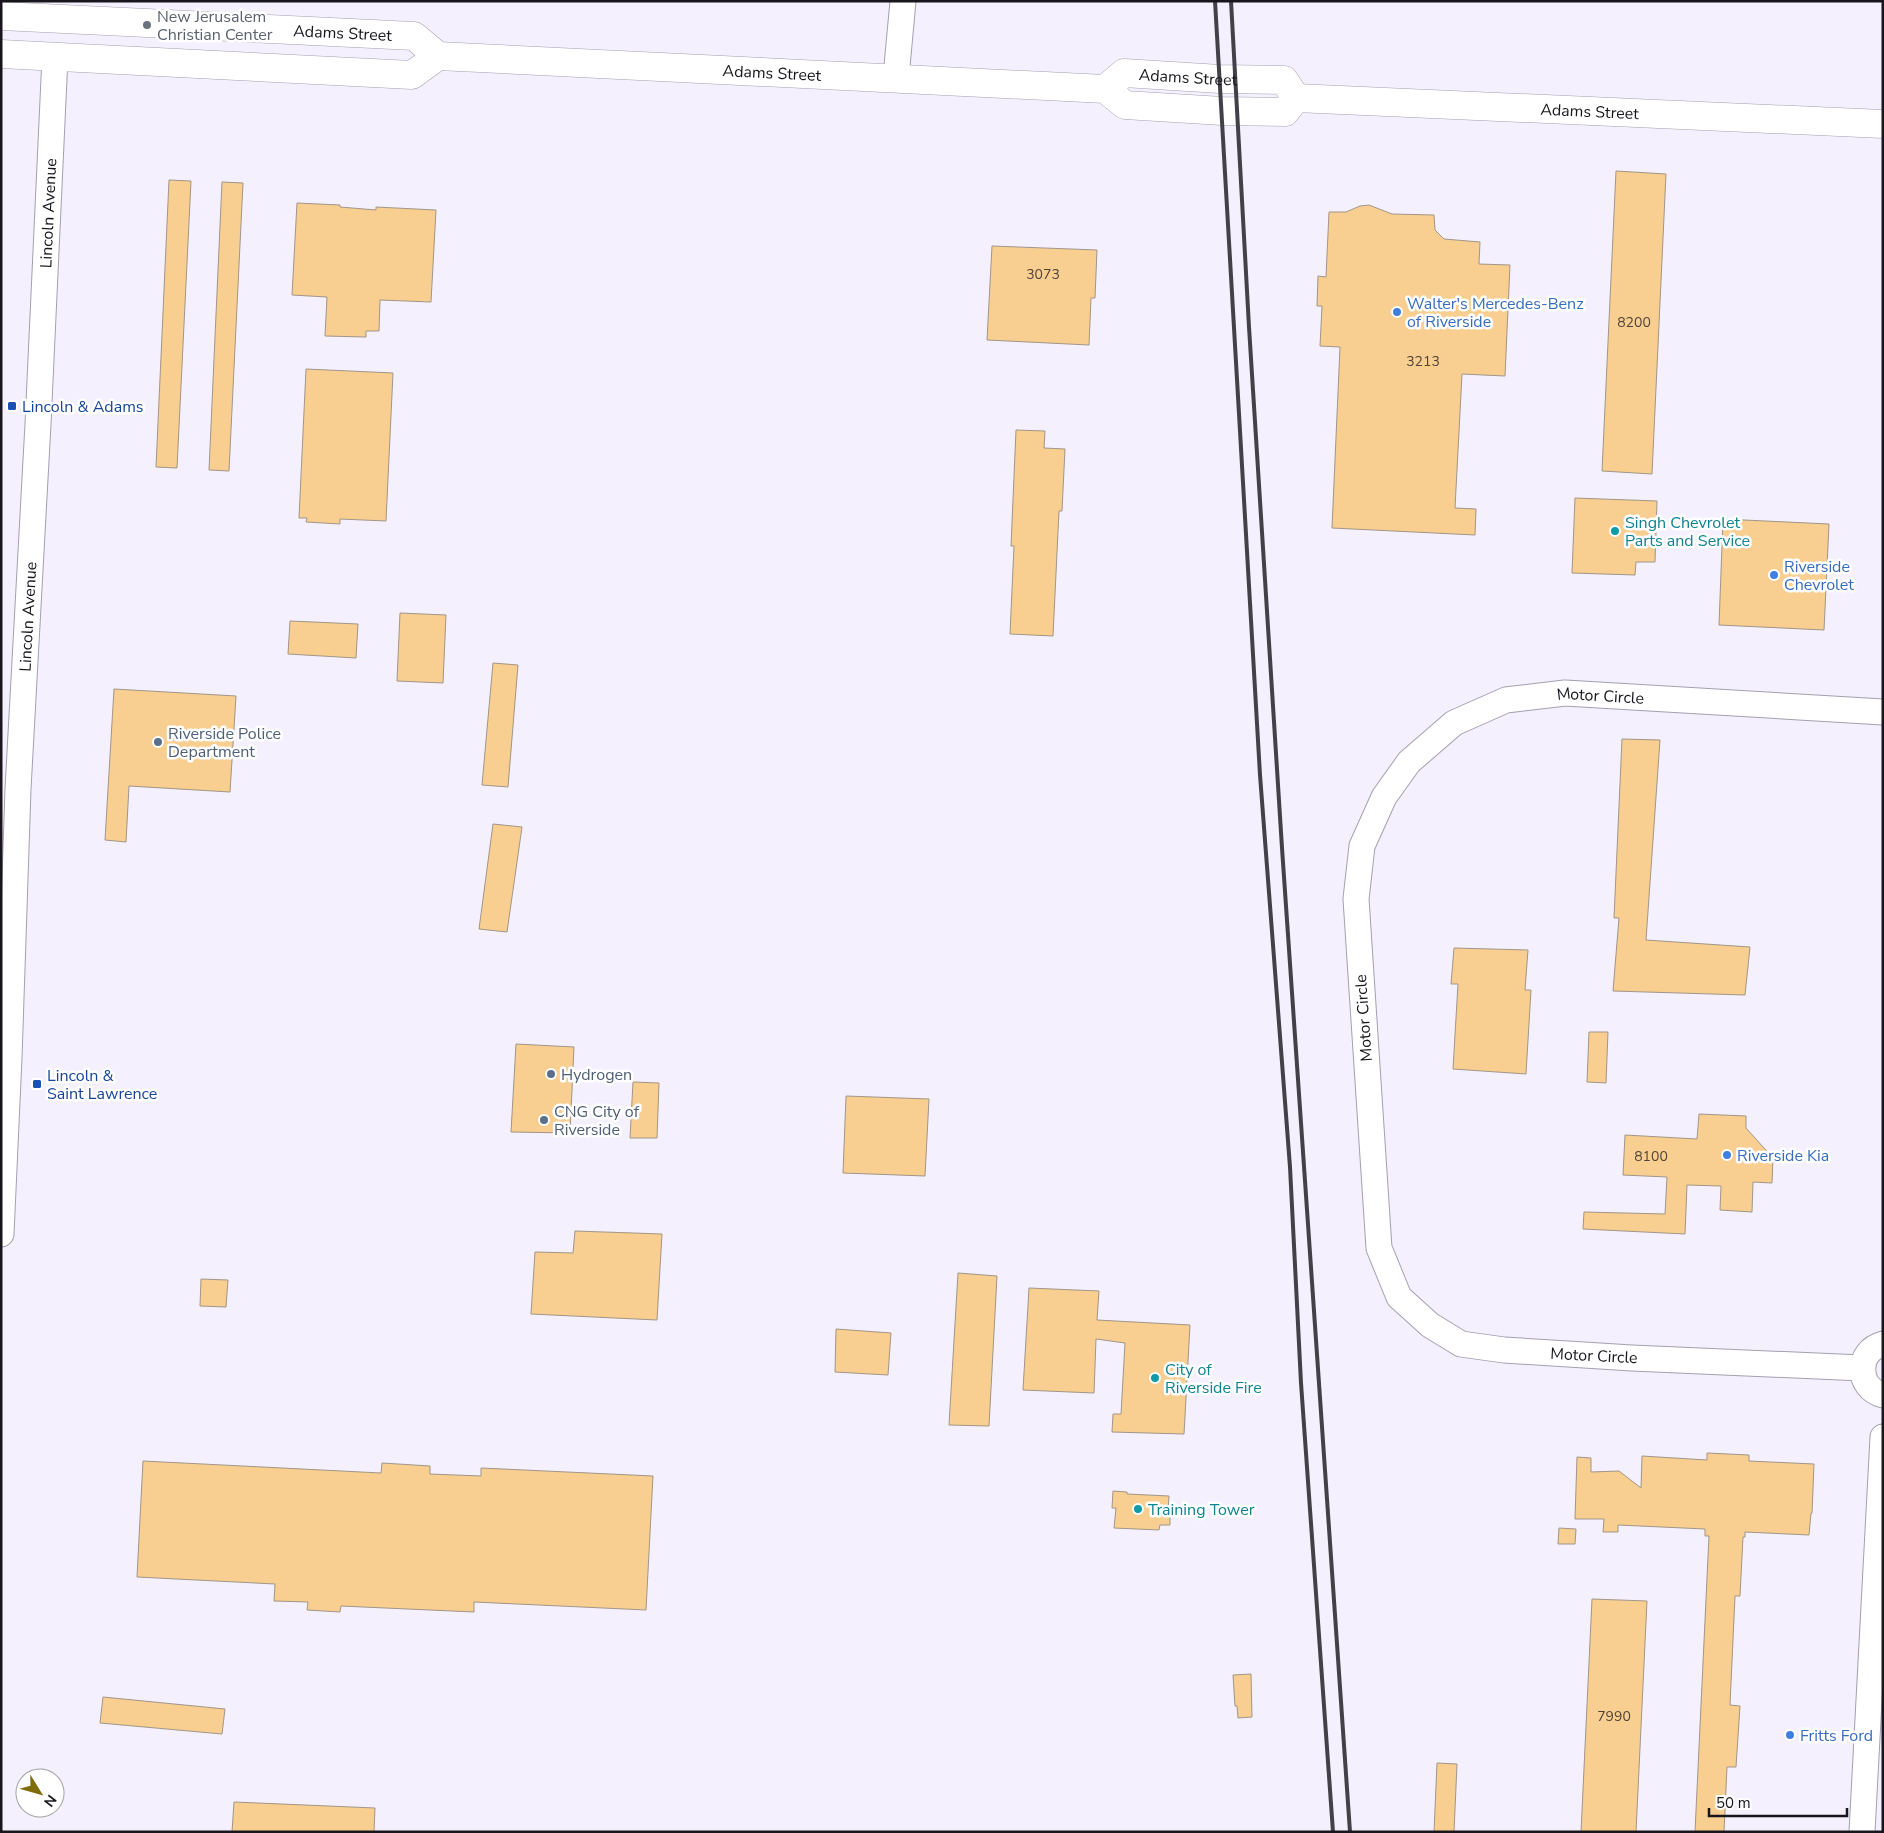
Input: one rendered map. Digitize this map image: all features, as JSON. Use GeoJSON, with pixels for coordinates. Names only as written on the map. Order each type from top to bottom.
{"type":"FeatureCollection","features":[{"type":"Feature","properties":{"kind":"main road","name":"Adams Street"},"geometry":{"type":"LineString","coordinates":[[1,16],[57,10],[414,36],[438,56],[1104,89],[1124,72],[1284,80],[1296,98],[1883,124]]}},
{"type":"Feature","properties":{"kind":"main road","name":"Lincoln Avenue"},"geometry":{"type":"LineString","coordinates":[[55,57],[57,10]]}},
{"type":"Feature","properties":{"kind":"main road"},"geometry":{"type":"LineString","coordinates":[[1,54],[412,75],[438,56]]}},
{"type":"Feature","properties":{"kind":"street"},"geometry":{"type":"LineString","coordinates":[[896,78],[903,1]]}},
{"type":"Feature","properties":{"kind":"street","name":"Lincoln Avenue"},"geometry":{"type":"LineString","coordinates":[[1,1234],[18,789],[38,424],[55,57]]}},
{"type":"Feature","properties":{"kind":"street","name":"Motor Circle"},"geometry":{"type":"LineString","coordinates":[[1862,1368],[1632,1358],[1504,1350],[1461,1344],[1430,1325],[1399,1297],[1379,1248],[1356,899],[1362,846],[1384,797],[1409,762],[1454,723],[1506,700],[1565,693],[1883,712]]}},
{"type":"Feature","properties":{"kind":"street"},"geometry":{"type":"LineString","coordinates":[[1883,1344],[1872,1349],[1867,1354],[1862,1368],[1866,1383],[1871,1389],[1883,1395]]}},
{"type":"Feature","properties":{"kind":"street"},"geometry":{"type":"LineString","coordinates":[[1862,1832],[1883,1437]]}},
{"type":"Feature","properties":{"kind":"building"},"geometry":{"type":"Polygon","coordinates":[[[1616,171],[1666,174],[1652,474],[1602,471],[1616,171]]]}},
{"type":"Feature","properties":{"kind":"building"},"geometry":{"type":"Polygon","coordinates":[[[169,180],[191,181],[177,468],[156,467],[169,180]]]}},
{"type":"Feature","properties":{"kind":"building"},"geometry":{"type":"Polygon","coordinates":[[[222,182],[243,183],[229,471],[209,470],[222,182]]]}},
{"type":"Feature","properties":{"kind":"building"},"geometry":{"type":"Polygon","coordinates":[[[297,203],[340,205],[340,207],[376,210],[376,207],[436,210],[431,302],[380,300],[379,331],[366,331],[366,337],[325,336],[327,297],[292,295],[297,203]]]}},
{"type":"Feature","properties":{"kind":"building"},"geometry":{"type":"Polygon","coordinates":[[[1369,205],[1392,214],[1434,215],[1435,230],[1444,239],[1480,242],[1479,264],[1510,265],[1505,376],[1462,374],[1455,508],[1476,509],[1475,535],[1332,528],[1340,347],[1320,346],[1322,306],[1317,306],[1318,276],[1326,277],[1329,212],[1346,212],[1360,206],[1369,205]]]}},
{"type":"Feature","properties":{"kind":"building"},"geometry":{"type":"Polygon","coordinates":[[[992,246],[1097,250],[1095,298],[1091,298],[1089,345],[987,340],[992,246]]]}},
{"type":"Feature","properties":{"kind":"building"},"geometry":{"type":"Polygon","coordinates":[[[306,369],[393,373],[386,521],[340,519],[340,524],[306,522],[307,518],[299,518],[306,369]]]}},
{"type":"Feature","properties":{"kind":"building"},"geometry":{"type":"Polygon","coordinates":[[[1016,430],[1045,431],[1044,448],[1065,449],[1062,511],[1059,511],[1053,636],[1010,634],[1014,546],[1011,546],[1016,430]]]}},
{"type":"Feature","properties":{"kind":"building","name":"Singh Chevrolet Parts and Service"},"geometry":{"type":"Polygon","coordinates":[[[1575,498],[1657,501],[1655,562],[1636,562],[1635,575],[1572,573],[1575,498]]]}},
{"type":"Feature","properties":{"kind":"building","name":"Riverside Chevrolet"},"geometry":{"type":"Polygon","coordinates":[[[1723,519],[1829,524],[1824,630],[1719,625],[1723,519]]]}},
{"type":"Feature","properties":{"kind":"building"},"geometry":{"type":"Polygon","coordinates":[[[400,613],[446,615],[443,683],[397,681],[400,613]]]}},
{"type":"Feature","properties":{"kind":"building"},"geometry":{"type":"Polygon","coordinates":[[[290,621],[358,624],[356,658],[288,654],[290,621]]]}},
{"type":"Feature","properties":{"kind":"building"},"geometry":{"type":"Polygon","coordinates":[[[493,663],[518,665],[508,787],[482,785],[493,663]]]}},
{"type":"Feature","properties":{"kind":"building"},"geometry":{"type":"Polygon","coordinates":[[[114,689],[236,696],[230,792],[129,786],[126,842],[105,840],[114,689]]]}},
{"type":"Feature","properties":{"kind":"building"},"geometry":{"type":"Polygon","coordinates":[[[1622,739],[1660,740],[1646,940],[1750,947],[1745,995],[1613,991],[1619,918],[1614,918],[1622,739]]]}},
{"type":"Feature","properties":{"kind":"building"},"geometry":{"type":"Polygon","coordinates":[[[493,824],[522,827],[507,932],[479,929],[493,824]]]}},
{"type":"Feature","properties":{"kind":"building"},"geometry":{"type":"Polygon","coordinates":[[[1454,948],[1528,950],[1525,990],[1531,990],[1526,1074],[1453,1069],[1458,984],[1451,984],[1454,948]]]}},
{"type":"Feature","properties":{"kind":"building"},"geometry":{"type":"Polygon","coordinates":[[[1589,1032],[1608,1032],[1606,1083],[1587,1082],[1589,1032]]]}},
{"type":"Feature","properties":{"kind":"building"},"geometry":{"type":"Polygon","coordinates":[[[516,1044],[574,1047],[570,1133],[511,1132],[516,1044]]]}},
{"type":"Feature","properties":{"kind":"building"},"geometry":{"type":"Polygon","coordinates":[[[633,1082],[659,1083],[657,1138],[630,1138],[633,1082]]]}},
{"type":"Feature","properties":{"kind":"building"},"geometry":{"type":"Polygon","coordinates":[[[846,1096],[929,1099],[925,1176],[843,1173],[846,1096]]]}},
{"type":"Feature","properties":{"kind":"building"},"geometry":{"type":"Polygon","coordinates":[[[1699,1114],[1746,1116],[1746,1128],[1773,1158],[1772,1183],[1753,1182],[1752,1212],[1720,1210],[1721,1186],[1687,1185],[1685,1234],[1583,1229],[1584,1212],[1665,1214],[1667,1177],[1623,1175],[1625,1135],[1697,1139],[1699,1114]]]}},
{"type":"Feature","properties":{"kind":"building"},"geometry":{"type":"Polygon","coordinates":[[[575,1231],[662,1234],[657,1320],[531,1314],[535,1252],[573,1253],[575,1231]]]}},
{"type":"Feature","properties":{"kind":"building"},"geometry":{"type":"Polygon","coordinates":[[[958,1273],[997,1276],[989,1426],[949,1425],[958,1273]]]}},
{"type":"Feature","properties":{"kind":"building"},"geometry":{"type":"Polygon","coordinates":[[[201,1279],[228,1280],[226,1307],[200,1306],[201,1279]]]}},
{"type":"Feature","properties":{"kind":"building"},"geometry":{"type":"Polygon","coordinates":[[[1029,1288],[1099,1291],[1097,1320],[1190,1325],[1184,1434],[1112,1432],[1113,1414],[1121,1414],[1125,1343],[1096,1339],[1094,1393],[1023,1390],[1029,1288]]]}},
{"type":"Feature","properties":{"kind":"building"},"geometry":{"type":"Polygon","coordinates":[[[836,1329],[891,1333],[888,1375],[835,1372],[836,1329]]]}},
{"type":"Feature","properties":{"kind":"building"},"geometry":{"type":"Polygon","coordinates":[[[1707,1453],[1749,1455],[1749,1461],[1814,1464],[1809,1535],[1745,1532],[1745,1537],[1743,1537],[1740,1596],[1735,1596],[1730,1705],[1740,1706],[1736,1767],[1727,1767],[1724,1832],[1695,1832],[1709,1536],[1705,1536],[1705,1529],[1618,1525],[1618,1532],[1603,1532],[1604,1519],[1575,1519],[1577,1457],[1591,1458],[1591,1472],[1619,1471],[1641,1488],[1642,1456],[1707,1460],[1707,1453]]]}},
{"type":"Feature","properties":{"kind":"building"},"geometry":{"type":"Polygon","coordinates":[[[143,1461],[381,1473],[382,1463],[430,1466],[430,1474],[481,1476],[481,1468],[653,1476],[646,1610],[474,1602],[474,1612],[341,1606],[340,1612],[307,1610],[308,1602],[274,1601],[275,1584],[137,1577],[143,1461]]]}},
{"type":"Feature","properties":{"kind":"building","name":"Training Tower"},"geometry":{"type":"Polygon","coordinates":[[[1113,1491],[1127,1492],[1127,1494],[1169,1496],[1168,1511],[1170,1511],[1170,1525],[1160,1525],[1159,1530],[1114,1528],[1116,1508],[1112,1508],[1113,1491]]]}},
{"type":"Feature","properties":{"kind":"building"},"geometry":{"type":"Polygon","coordinates":[[[1559,1528],[1576,1529],[1575,1544],[1558,1544],[1559,1528]]]}},
{"type":"Feature","properties":{"kind":"building"},"geometry":{"type":"Polygon","coordinates":[[[1592,1599],[1647,1601],[1636,1832],[1581,1832],[1592,1599]]]}},
{"type":"Feature","properties":{"kind":"building"},"geometry":{"type":"Polygon","coordinates":[[[1251,1674],[1252,1717],[1238,1718],[1237,1706],[1235,1706],[1233,1675],[1251,1674]]]}},
{"type":"Feature","properties":{"kind":"building"},"geometry":{"type":"Polygon","coordinates":[[[103,1697],[225,1709],[222,1734],[100,1723],[103,1697]]]}},
{"type":"Feature","properties":{"kind":"building"},"geometry":{"type":"Polygon","coordinates":[[[1437,1763],[1457,1764],[1454,1832],[1434,1832],[1437,1763]]]}},
{"type":"Feature","properties":{"kind":"building"},"geometry":{"type":"Polygon","coordinates":[[[234,1802],[375,1808],[374,1832],[232,1832],[234,1802]]]}},
{"type":"Feature","properties":{"kind":"railway"},"geometry":{"type":"LineString","coordinates":[[1215,1],[1260,775],[1290,1167],[1301,1383],[1333,1832]]}},
{"type":"Feature","properties":{"kind":"railway"},"geometry":{"type":"LineString","coordinates":[[1231,1],[1249,327],[1282,848],[1350,1832]]}},
{"type":"Feature","properties":{"kind":"place","name":"New Jerusalem Christian Center"},"geometry":{"type":"Point","coordinates":[147,25]}},
{"type":"Feature","properties":{"kind":"place","name":"Walter's Mercedes-Benz of Riverside"},"geometry":{"type":"Point","coordinates":[1397,312]}},
{"type":"Feature","properties":{"kind":"place","name":"Lincoln & Adams"},"geometry":{"type":"Point","coordinates":[12,406]}},
{"type":"Feature","properties":{"kind":"place","name":"Singh Chevrolet Parts and Service"},"geometry":{"type":"Point","coordinates":[1615,531]}},
{"type":"Feature","properties":{"kind":"place","name":"Riverside Chevrolet"},"geometry":{"type":"Point","coordinates":[1774,575]}},
{"type":"Feature","properties":{"kind":"place","name":"Riverside Police Department"},"geometry":{"type":"Point","coordinates":[158,742]}},
{"type":"Feature","properties":{"kind":"place","name":"Hydrogen"},"geometry":{"type":"Point","coordinates":[551,1074]}},
{"type":"Feature","properties":{"kind":"place","name":"Lincoln & Saint Lawrence"},"geometry":{"type":"Point","coordinates":[37,1084]}},
{"type":"Feature","properties":{"kind":"place","name":"CNG City of Riverside"},"geometry":{"type":"Point","coordinates":[544,1120]}},
{"type":"Feature","properties":{"kind":"place","name":"Riverside Kia"},"geometry":{"type":"Point","coordinates":[1727,1155]}},
{"type":"Feature","properties":{"kind":"place","name":"City of Riverside Fire"},"geometry":{"type":"Point","coordinates":[1155,1378]}},
{"type":"Feature","properties":{"kind":"place","name":"Training Tower"},"geometry":{"type":"Point","coordinates":[1138,1509]}},
{"type":"Feature","properties":{"kind":"place","name":"Fritts Ford"},"geometry":{"type":"Point","coordinates":[1790,1735]}}]}
